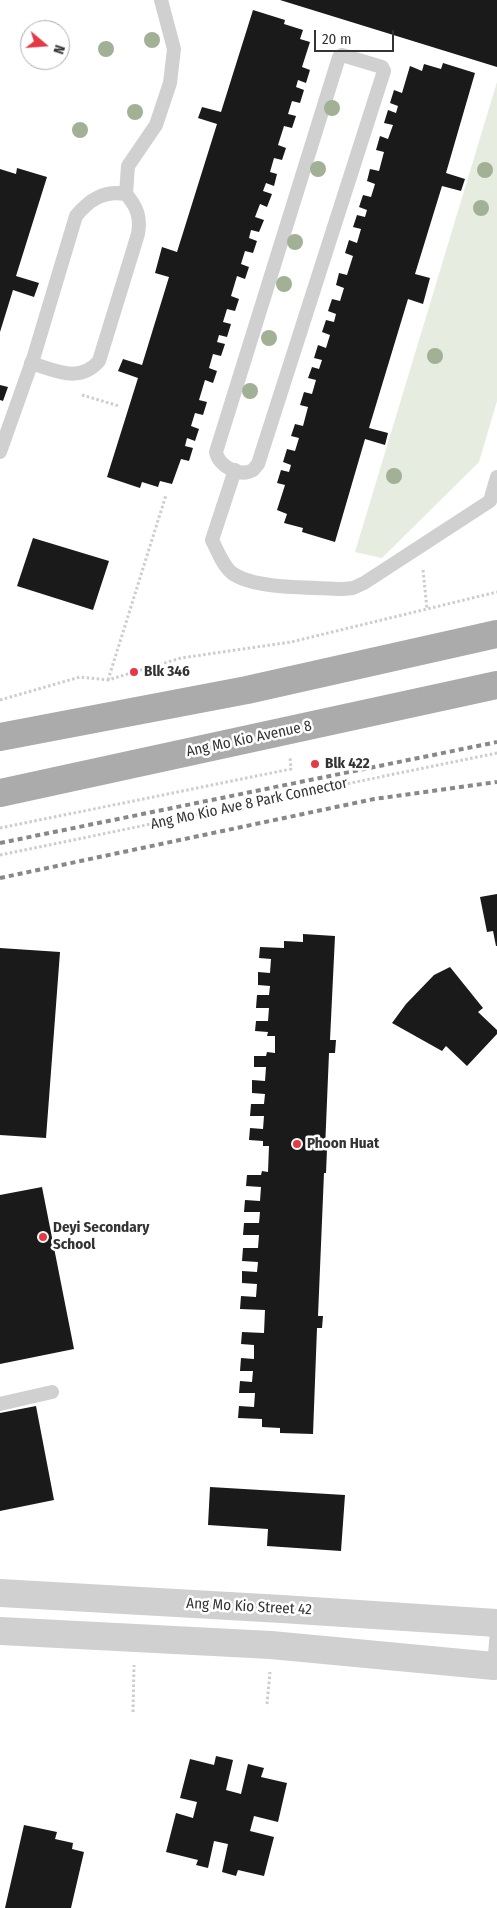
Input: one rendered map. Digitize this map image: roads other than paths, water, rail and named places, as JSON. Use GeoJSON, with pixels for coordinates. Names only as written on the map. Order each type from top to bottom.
{"type":"FeatureCollection","features":[{"type":"Feature","properties":{"kind":"main road"},"geometry":{"type":"LineString","coordinates":[[0,737],[247,690],[497,634]]}},
{"type":"Feature","properties":{"kind":"main road","name":"Ang Mo Kio Avenue 8"},"geometry":{"type":"LineString","coordinates":[[0,793],[497,685]]}},
{"type":"Feature","properties":{"kind":"street","name":"Ang Mo Kio Street 42"},"geometry":{"type":"LineString","coordinates":[[0,1593],[282,1608],[497,1623]]}},
{"type":"Feature","properties":{"kind":"street"},"geometry":{"type":"LineString","coordinates":[[0,1631],[272,1645],[494,1666]]}},
{"type":"Feature","properties":{"kind":"lane"},"geometry":{"type":"LineString","coordinates":[[32,362],[73,375],[86,372],[99,361],[138,234],[140,217],[135,205],[126,194],[128,166],[156,125],[170,83],[174,49],[162,0]]}},
{"type":"Feature","properties":{"kind":"lane"},"geometry":{"type":"LineString","coordinates":[[346,55],[382,67],[384,71],[258,464],[253,470],[244,472],[235,470],[224,466],[217,458],[216,452],[339,57],[346,55]]}},
{"type":"Feature","properties":{"kind":"lane"},"geometry":{"type":"LineString","coordinates":[[0,452],[32,362],[76,216],[94,198],[110,193],[126,194]]}},
{"type":"Feature","properties":{"kind":"lane"},"geometry":{"type":"LineString","coordinates":[[235,470],[212,540],[232,573],[258,584],[353,588],[494,502],[497,477]]}},
{"type":"Feature","properties":{"kind":"lane"},"geometry":{"type":"LineString","coordinates":[[0,1404],[52,1392]]}},
{"type":"Feature","properties":{"kind":"lane"},"geometry":{"type":"LineString","coordinates":[[494,1666],[497,1631]]}},
{"type":"Feature","properties":{"kind":"railway"},"geometry":{"type":"LineString","coordinates":[[0,843],[497,742]]}},
{"type":"Feature","properties":{"kind":"railway"},"geometry":{"type":"LineString","coordinates":[[0,878],[374,799],[497,782]]}},
{"type":"Feature","properties":{"kind":"place","name":"Blk 346"},"geometry":{"type":"Point","coordinates":[134,672]}},
{"type":"Feature","properties":{"kind":"place","name":"Blk 422"},"geometry":{"type":"Point","coordinates":[315,764]}},
{"type":"Feature","properties":{"kind":"place","name":"Phoon Huat"},"geometry":{"type":"Point","coordinates":[297,1144]}},
{"type":"Feature","properties":{"kind":"place","name":"Deyi Secondary School"},"geometry":{"type":"Point","coordinates":[43,1237]}}]}
